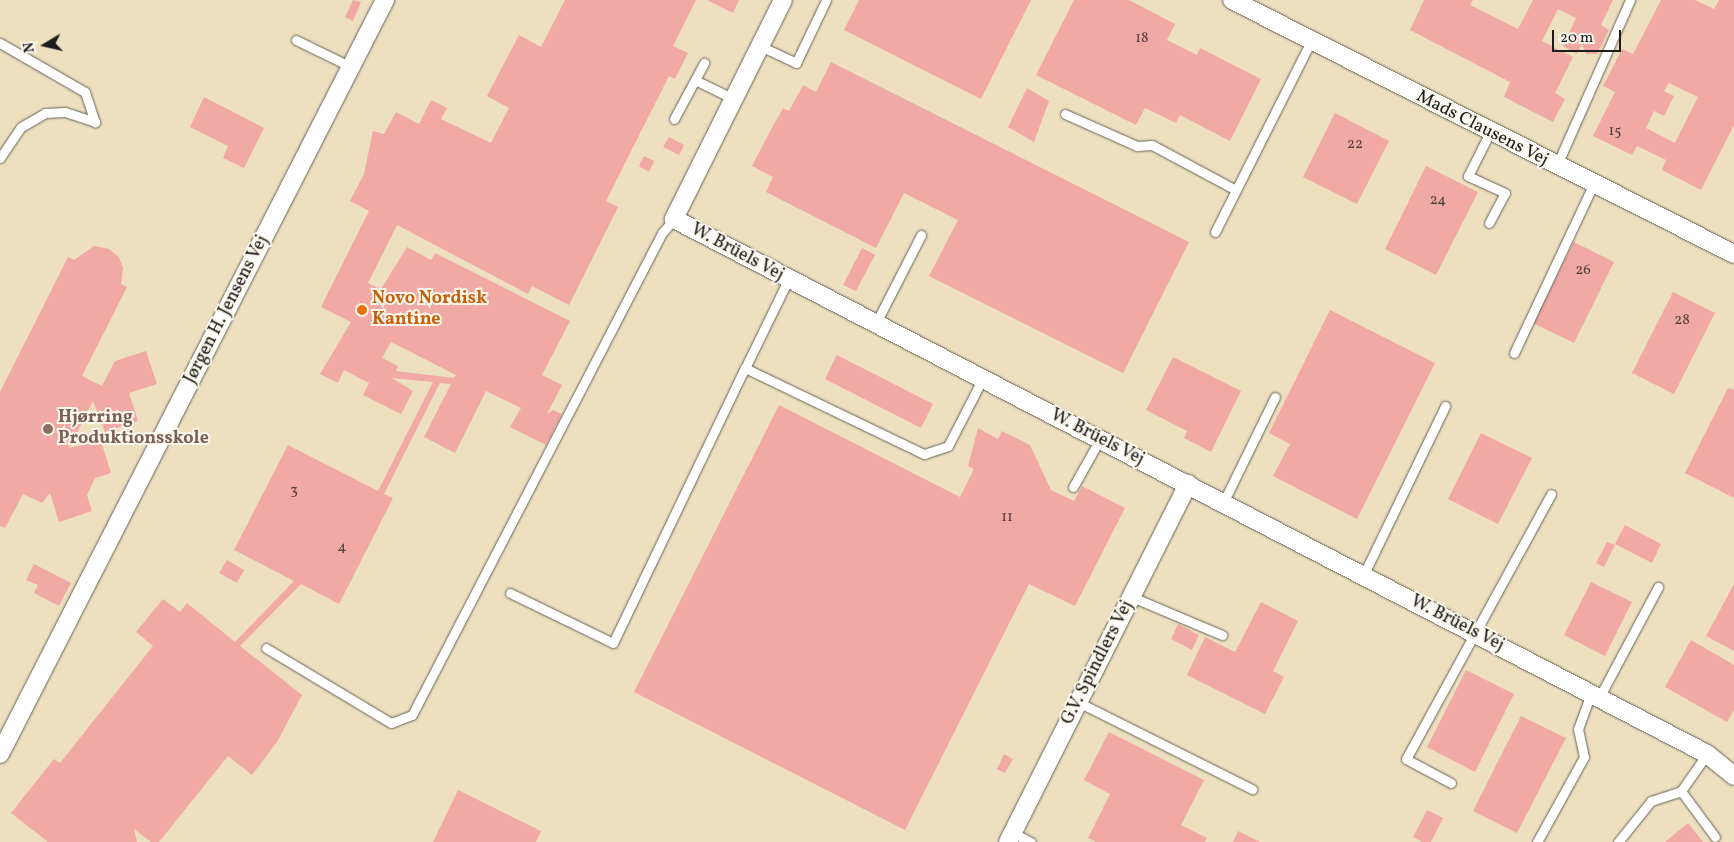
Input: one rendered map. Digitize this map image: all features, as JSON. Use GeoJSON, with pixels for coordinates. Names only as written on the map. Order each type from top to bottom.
{"type":"FeatureCollection","features":[{"type":"Feature","properties":{"kind":"street","name":"Jørgen H. Jensens Vej"},"geometry":{"type":"LineString","coordinates":[[0,754],[385,0]]}},
{"type":"Feature","properties":{"kind":"street","name":"W. Brüels Vej"},"geometry":{"type":"LineString","coordinates":[[783,0],[674,219],[788,280],[1188,484],[1707,754],[1734,776]]}},
{"type":"Feature","properties":{"kind":"street","name":"Mads Clausens Vej"},"geometry":{"type":"LineString","coordinates":[[1232,0],[1489,134],[1556,167],[1594,183],[1734,254]]}},
{"type":"Feature","properties":{"kind":"street","name":"G.V. Spindlers Vej"},"geometry":{"type":"LineString","coordinates":[[1011,837],[1188,484]]}},
{"type":"Feature","properties":{"kind":"lane"},"geometry":{"type":"LineString","coordinates":[[760,46],[796,63],[826,0]]}},
{"type":"Feature","properties":{"kind":"lane"},"geometry":{"type":"LineString","coordinates":[[1556,167],[1630,0]]}},
{"type":"Feature","properties":{"kind":"lane"},"geometry":{"type":"LineString","coordinates":[[296,40],[351,67]]}},
{"type":"Feature","properties":{"kind":"lane"},"geometry":{"type":"LineString","coordinates":[[1215,232],[1311,41]]}},
{"type":"Feature","properties":{"kind":"lane"},"geometry":{"type":"LineString","coordinates":[[0,43],[85,92],[95,122],[65,112],[45,113],[21,127],[0,158]]}},
{"type":"Feature","properties":{"kind":"lane"},"geometry":{"type":"LineString","coordinates":[[674,120],[704,63]]}},
{"type":"Feature","properties":{"kind":"lane"},"geometry":{"type":"LineString","coordinates":[[695,80],[734,99]]}},
{"type":"Feature","properties":{"kind":"lane"},"geometry":{"type":"LineString","coordinates":[[1065,114],[1137,146],[1152,145],[1236,190]]}},
{"type":"Feature","properties":{"kind":"lane"},"geometry":{"type":"LineString","coordinates":[[1489,134],[1468,176],[1504,193],[1489,223]]}},
{"type":"Feature","properties":{"kind":"lane"},"geometry":{"type":"LineString","coordinates":[[1514,353],[1594,183]]}},
{"type":"Feature","properties":{"kind":"lane"},"geometry":{"type":"LineString","coordinates":[[266,648],[391,722],[412,715],[662,233],[674,219]]}},
{"type":"Feature","properties":{"kind":"lane"},"geometry":{"type":"LineString","coordinates":[[876,324],[922,236]]}},
{"type":"Feature","properties":{"kind":"lane"},"geometry":{"type":"LineString","coordinates":[[510,593],[613,643],[788,280]]}},
{"type":"Feature","properties":{"kind":"lane"},"geometry":{"type":"LineString","coordinates":[[745,368],[924,454],[948,446],[982,378]]}},
{"type":"Feature","properties":{"kind":"lane"},"geometry":{"type":"LineString","coordinates":[[1223,503],[1275,397]]}},
{"type":"Feature","properties":{"kind":"lane"},"geometry":{"type":"LineString","coordinates":[[1363,576],[1446,406]]}},
{"type":"Feature","properties":{"kind":"lane"},"geometry":{"type":"LineString","coordinates":[[1074,487],[1100,439]]}},
{"type":"Feature","properties":{"kind":"lane"},"geometry":{"type":"LineString","coordinates":[[1451,783],[1406,759],[1478,635],[1551,494]]}},
{"type":"Feature","properties":{"kind":"lane"},"geometry":{"type":"LineString","coordinates":[[1537,842],[1584,757],[1578,729],[1658,587]]}},
{"type":"Feature","properties":{"kind":"lane"},"geometry":{"type":"LineString","coordinates":[[1132,597],[1222,635]]}},
{"type":"Feature","properties":{"kind":"lane"},"geometry":{"type":"LineString","coordinates":[[1078,702],[1252,789]]}},
{"type":"Feature","properties":{"kind":"lane"},"geometry":{"type":"LineString","coordinates":[[1618,842],[1651,801],[1681,791],[1707,754]]}},
{"type":"Feature","properties":{"kind":"lane"},"geometry":{"type":"LineString","coordinates":[[1681,791],[1715,837]]}},
{"type":"Feature","properties":{"kind":"lane"},"geometry":{"type":"LineString","coordinates":[[1011,837],[1031,842]]}},
{"type":"Feature","properties":{"kind":"building"},"geometry":{"type":"Polygon","coordinates":[[[353,0],[361,2],[353,21],[345,17],[353,0]]]}},
{"type":"Feature","properties":{"kind":"building"},"geometry":{"type":"Polygon","coordinates":[[[565,0],[696,0],[673,46],[688,53],[675,79],[669,76],[606,201],[618,207],[569,305],[532,286],[528,294],[397,225],[368,283],[381,289],[407,247],[431,260],[435,253],[570,321],[542,375],[562,385],[547,414],[553,410],[562,414],[546,445],[510,427],[521,408],[486,391],[455,453],[424,437],[451,384],[440,383],[384,494],[393,498],[339,604],[301,584],[240,646],[302,695],[277,742],[252,775],[228,756],[159,842],[151,842],[134,829],[137,842],[48,842],[11,813],[54,759],[60,763],[153,646],[136,632],[163,599],[180,612],[187,603],[235,642],[294,581],[234,550],[288,445],[378,491],[433,382],[392,378],[413,391],[401,414],[363,395],[369,383],[344,370],[338,383],[320,374],[351,322],[321,307],[369,211],[350,201],[364,174],[373,131],[384,134],[396,112],[419,124],[431,100],[447,108],[441,119],[491,143],[509,108],[487,96],[519,35],[541,47],[565,0]],[[391,342],[382,358],[398,366],[396,371],[454,378],[456,375],[391,342]]]}},
{"type":"Feature","properties":{"kind":"building"},"geometry":{"type":"Polygon","coordinates":[[[707,0],[739,0],[733,13],[707,0]]]}},
{"type":"Feature","properties":{"kind":"building"},"geometry":{"type":"Polygon","coordinates":[[[859,0],[1031,0],[981,99],[844,30],[859,0]]]}},
{"type":"Feature","properties":{"kind":"building"},"geometry":{"type":"Polygon","coordinates":[[[1074,0],[1129,0],[1175,24],[1167,40],[1197,55],[1200,48],[1261,79],[1230,141],[1180,115],[1176,123],[1145,108],[1136,125],[1036,75],[1074,0]]]}},
{"type":"Feature","properties":{"kind":"building"},"geometry":{"type":"Polygon","coordinates":[[[1424,0],[1473,0],[1470,5],[1518,29],[1533,0],[1613,0],[1601,25],[1609,30],[1597,54],[1586,54],[1582,44],[1577,54],[1563,46],[1576,18],[1558,9],[1542,41],[1573,57],[1555,93],[1565,99],[1553,122],[1504,97],[1510,82],[1410,30],[1424,0]]]}},
{"type":"Feature","properties":{"kind":"building"},"geometry":{"type":"Polygon","coordinates":[[[1661,0],[1695,0],[1714,9],[1719,0],[1734,0],[1734,125],[1701,190],[1662,170],[1666,160],[1637,146],[1632,155],[1593,136],[1615,92],[1603,86],[1622,49],[1633,54],[1661,0]],[[1669,83],[1664,91],[1674,96],[1664,116],[1654,111],[1646,128],[1675,143],[1698,97],[1669,83]]]}},
{"type":"Feature","properties":{"kind":"building"},"geometry":{"type":"Polygon","coordinates":[[[831,62],[1189,242],[1123,373],[929,276],[958,220],[904,193],[876,248],[766,192],[773,177],[752,166],[783,108],[789,111],[803,85],[816,92],[831,62]]]}},
{"type":"Feature","properties":{"kind":"building"},"geometry":{"type":"Polygon","coordinates":[[[1027,88],[1049,101],[1034,142],[1008,127],[1027,88]]]}},
{"type":"Feature","properties":{"kind":"building"},"geometry":{"type":"Polygon","coordinates":[[[204,97],[264,128],[244,168],[223,158],[228,146],[190,127],[204,97]]]}},
{"type":"Feature","properties":{"kind":"building"},"geometry":{"type":"Polygon","coordinates":[[[1335,113],[1389,141],[1357,204],[1303,177],[1335,113]]]}},
{"type":"Feature","properties":{"kind":"building"},"geometry":{"type":"Polygon","coordinates":[[[669,137],[684,145],[679,155],[663,147],[669,137]]]}},
{"type":"Feature","properties":{"kind":"building"},"geometry":{"type":"Polygon","coordinates":[[[644,156],[654,161],[649,172],[639,166],[644,156]]]}},
{"type":"Feature","properties":{"kind":"building"},"geometry":{"type":"Polygon","coordinates":[[[1426,166],[1478,192],[1436,275],[1385,249],[1426,166]]]}},
{"type":"Feature","properties":{"kind":"building"},"geometry":{"type":"Polygon","coordinates":[[[1574,242],[1614,262],[1574,343],[1533,323],[1574,242]]]}},
{"type":"Feature","properties":{"kind":"building"},"geometry":{"type":"Polygon","coordinates":[[[94,246],[109,249],[119,257],[123,268],[121,284],[127,287],[82,376],[102,386],[115,361],[146,351],[157,384],[129,393],[138,421],[105,432],[93,401],[69,448],[101,441],[111,473],[95,478],[87,495],[92,511],[59,522],[50,493],[42,503],[23,494],[5,528],[0,526],[0,392],[68,257],[74,260],[94,246]]]}},
{"type":"Feature","properties":{"kind":"building"},"geometry":{"type":"Polygon","coordinates":[[[862,248],[875,255],[856,291],[843,285],[862,248]]]}},
{"type":"Feature","properties":{"kind":"building"},"geometry":{"type":"Polygon","coordinates":[[[1673,292],[1715,313],[1674,394],[1632,373],[1673,292]]]}},
{"type":"Feature","properties":{"kind":"building"},"geometry":{"type":"Polygon","coordinates":[[[1330,310],[1435,363],[1357,519],[1273,476],[1290,444],[1269,433],[1330,310]]]}},
{"type":"Feature","properties":{"kind":"building"},"geometry":{"type":"Polygon","coordinates":[[[837,355],[933,404],[921,428],[825,379],[837,355]]]}},
{"type":"Feature","properties":{"kind":"building"},"geometry":{"type":"Polygon","coordinates":[[[1173,357],[1241,391],[1211,452],[1184,438],[1187,431],[1146,410],[1173,357]]]}},
{"type":"Feature","properties":{"kind":"building"},"geometry":{"type":"Polygon","coordinates":[[[1728,388],[1734,390],[1734,498],[1685,473],[1728,388]]]}},
{"type":"Feature","properties":{"kind":"building"},"geometry":{"type":"Polygon","coordinates":[[[779,405],[960,497],[974,469],[968,466],[978,428],[998,439],[1002,431],[1030,445],[1051,490],[1074,501],[1082,486],[1125,508],[1075,606],[1029,584],[905,830],[634,692],[779,405]]]}},
{"type":"Feature","properties":{"kind":"building"},"geometry":{"type":"Polygon","coordinates":[[[1481,433],[1532,458],[1498,524],[1448,499],[1481,433]]]}},
{"type":"Feature","properties":{"kind":"building"},"geometry":{"type":"Polygon","coordinates":[[[1625,525],[1661,544],[1652,563],[1615,544],[1625,525]]]}},
{"type":"Feature","properties":{"kind":"building"},"geometry":{"type":"Polygon","coordinates":[[[1607,542],[1615,545],[1604,567],[1596,563],[1607,542]]]}},
{"type":"Feature","properties":{"kind":"building"},"geometry":{"type":"Polygon","coordinates":[[[227,560],[244,570],[237,583],[219,573],[227,560]]]}},
{"type":"Feature","properties":{"kind":"building"},"geometry":{"type":"Polygon","coordinates":[[[34,564],[71,583],[59,606],[34,593],[38,585],[26,580],[34,564]]]}},
{"type":"Feature","properties":{"kind":"building"},"geometry":{"type":"Polygon","coordinates":[[[1591,582],[1632,602],[1605,656],[1564,635],[1591,582]]]}},
{"type":"Feature","properties":{"kind":"building"},"geometry":{"type":"Polygon","coordinates":[[[1734,584],[1734,651],[1706,636],[1734,584]]]}},
{"type":"Feature","properties":{"kind":"building"},"geometry":{"type":"Polygon","coordinates":[[[1261,602],[1298,621],[1273,671],[1284,677],[1265,714],[1187,675],[1205,637],[1235,652],[1261,602]]]}},
{"type":"Feature","properties":{"kind":"building"},"geometry":{"type":"Polygon","coordinates":[[[1178,624],[1199,635],[1192,650],[1171,639],[1178,624]]]}},
{"type":"Feature","properties":{"kind":"building"},"geometry":{"type":"Polygon","coordinates":[[[1691,640],[1734,665],[1734,710],[1727,722],[1665,687],[1691,640]]]}},
{"type":"Feature","properties":{"kind":"building"},"geometry":{"type":"Polygon","coordinates":[[[1466,670],[1514,694],[1475,772],[1427,747],[1466,670]]]}},
{"type":"Feature","properties":{"kind":"building"},"geometry":{"type":"Polygon","coordinates":[[[1521,716],[1566,738],[1517,833],[1473,811],[1521,716]]]}},
{"type":"Feature","properties":{"kind":"building"},"geometry":{"type":"Polygon","coordinates":[[[1109,732],[1204,780],[1181,825],[1207,838],[1205,842],[1096,842],[1088,838],[1110,794],[1084,780],[1109,732]]]}},
{"type":"Feature","properties":{"kind":"building"},"geometry":{"type":"Polygon","coordinates":[[[1004,754],[1013,759],[1005,773],[997,769],[1004,754]]]}},
{"type":"Feature","properties":{"kind":"building"},"geometry":{"type":"Polygon","coordinates":[[[458,790],[541,831],[536,842],[433,842],[458,790]]]}},
{"type":"Feature","properties":{"kind":"building"},"geometry":{"type":"Polygon","coordinates":[[[1427,810],[1443,818],[1431,842],[1422,842],[1413,837],[1427,810]]]}},
{"type":"Feature","properties":{"kind":"building"},"geometry":{"type":"Polygon","coordinates":[[[1688,823],[1703,842],[1665,842],[1688,823]]]}},
{"type":"Feature","properties":{"kind":"building"},"geometry":{"type":"Polygon","coordinates":[[[1238,831],[1260,842],[1233,842],[1238,831]]]}},
{"type":"Feature","properties":{"kind":"place","name":"Novo Nordisk Kantine"},"geometry":{"type":"Point","coordinates":[362,310]}},
{"type":"Feature","properties":{"kind":"place","name":"Hjørring Produktionsskole"},"geometry":{"type":"Point","coordinates":[48,429]}}]}
